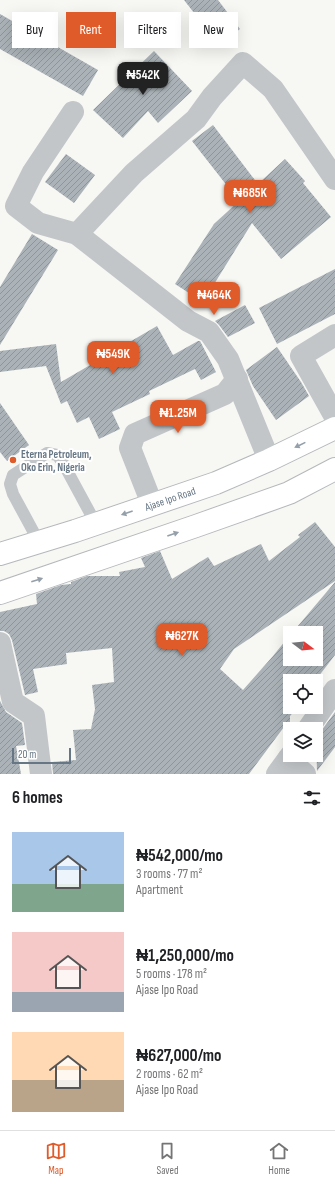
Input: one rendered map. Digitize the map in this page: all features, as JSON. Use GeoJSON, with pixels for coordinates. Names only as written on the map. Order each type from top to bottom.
{"type":"FeatureCollection","features":[{"type":"Feature","properties":{"kind":"highway","name":"Ajase Ipo Road"},"geometry":{"type":"LineString","coordinates":[[0,554],[96,524],[216,483],[269,460],[335,428]]}},
{"type":"Feature","properties":{"kind":"highway"},"geometry":{"type":"LineString","coordinates":[[0,593],[189,529],[289,493],[335,469]]}},
{"type":"Feature","properties":{"kind":"street"},"geometry":{"type":"LineString","coordinates":[[77,234],[134,173],[196,119],[212,97],[243,63],[273,89],[335,179]]}},
{"type":"Feature","properties":{"kind":"street"},"geometry":{"type":"LineString","coordinates":[[74,112],[33,172],[16,206],[38,222],[77,234],[188,321],[209,332],[228,359],[269,460]]}},
{"type":"Feature","properties":{"kind":"street"},"geometry":{"type":"LineString","coordinates":[[335,335],[301,356],[335,418]]}},
{"type":"Feature","properties":{"kind":"street"},"geometry":{"type":"LineString","coordinates":[[152,504],[130,448],[135,434],[225,394],[237,379]]}},
{"type":"Feature","properties":{"kind":"street"},"geometry":{"type":"LineString","coordinates":[[0,643],[12,702],[34,716],[41,774]]}},
{"type":"Feature","properties":{"kind":"street"},"geometry":{"type":"LineString","coordinates":[[313,722],[335,690]]}},
{"type":"Feature","properties":{"kind":"street"},"geometry":{"type":"LineString","coordinates":[[285,763],[305,774]]}},
{"type":"Feature","properties":{"kind":"lane"},"geometry":{"type":"LineString","coordinates":[[39,542],[13,494],[10,484],[13,475],[47,453],[57,455],[63,463],[96,524]]}},
{"type":"Feature","properties":{"kind":"building"},"geometry":{"type":"Polygon","coordinates":[[[184,0],[218,0],[227,12],[193,12],[184,0]]]}},
{"type":"Feature","properties":{"kind":"building"},"geometry":{"type":"Polygon","coordinates":[[[0,14],[12,21],[12,48],[58,47],[98,70],[83,96],[0,49],[0,14]]]}},
{"type":"Feature","properties":{"kind":"building"},"geometry":{"type":"Polygon","coordinates":[[[154,51],[192,91],[158,123],[148,111],[123,138],[93,110],[154,51]]]}},
{"type":"Feature","properties":{"kind":"building"},"geometry":{"type":"Polygon","coordinates":[[[213,125],[258,184],[285,159],[305,181],[303,183],[331,217],[281,259],[252,223],[203,302],[175,284],[214,224],[239,201],[192,141],[213,125]]]}},
{"type":"Feature","properties":{"kind":"building"},"geometry":{"type":"Polygon","coordinates":[[[66,154],[95,175],[74,203],[45,182],[66,154]]]}},
{"type":"Feature","properties":{"kind":"building"},"geometry":{"type":"Polygon","coordinates":[[[32,234],[58,250],[0,345],[0,287],[32,234]]]}},
{"type":"Feature","properties":{"kind":"building"},"geometry":{"type":"Polygon","coordinates":[[[335,269],[335,314],[277,344],[259,308],[335,269]]]}},
{"type":"Feature","properties":{"kind":"building"},"geometry":{"type":"Polygon","coordinates":[[[245,305],[255,323],[228,337],[215,321],[245,305]]]}},
{"type":"Feature","properties":{"kind":"building"},"geometry":{"type":"Polygon","coordinates":[[[157,326],[173,355],[200,341],[216,372],[201,380],[195,369],[149,391],[150,394],[112,412],[120,429],[99,439],[89,417],[77,423],[67,401],[61,404],[46,366],[0,372],[0,351],[56,344],[61,382],[157,326]]]}},
{"type":"Feature","properties":{"kind":"building"},"geometry":{"type":"Polygon","coordinates":[[[277,347],[309,396],[276,420],[253,386],[246,370],[277,347]]]}},
{"type":"Feature","properties":{"kind":"building"},"geometry":{"type":"Polygon","coordinates":[[[0,403],[29,445],[7,461],[0,452],[0,403]]]}},
{"type":"Feature","properties":{"kind":"building"},"geometry":{"type":"Polygon","coordinates":[[[315,522],[335,547],[335,581],[234,649],[220,669],[243,690],[283,644],[283,666],[323,666],[323,626],[298,626],[335,582],[335,655],[320,674],[283,674],[283,714],[292,714],[290,716],[290,722],[283,722],[283,728],[249,774],[53,774],[52,762],[76,760],[73,730],[91,729],[95,709],[92,685],[114,682],[112,648],[66,653],[67,664],[33,669],[38,692],[25,695],[12,640],[9,634],[4,631],[0,631],[0,612],[37,604],[36,594],[61,585],[71,584],[71,582],[87,576],[120,576],[119,572],[145,567],[141,558],[160,551],[172,579],[208,557],[214,566],[261,544],[269,561],[300,537],[298,535],[315,522]]]}},
{"type":"Feature","properties":{"kind":"building"},"geometry":{"type":"Polygon","coordinates":[[[0,701],[6,712],[22,723],[25,745],[16,746],[21,774],[0,774],[0,701]]]}},
{"type":"Feature","properties":{"kind":"building"},"geometry":{"type":"Polygon","coordinates":[[[335,712],[335,747],[317,771],[317,762],[323,762],[323,728],[335,712]]]}},
{"type":"Feature","properties":{"kind":"place","name":"Eterna Petroleum, Oko Erin, Nigeria"},"geometry":{"type":"Point","coordinates":[13,460]}}]}
